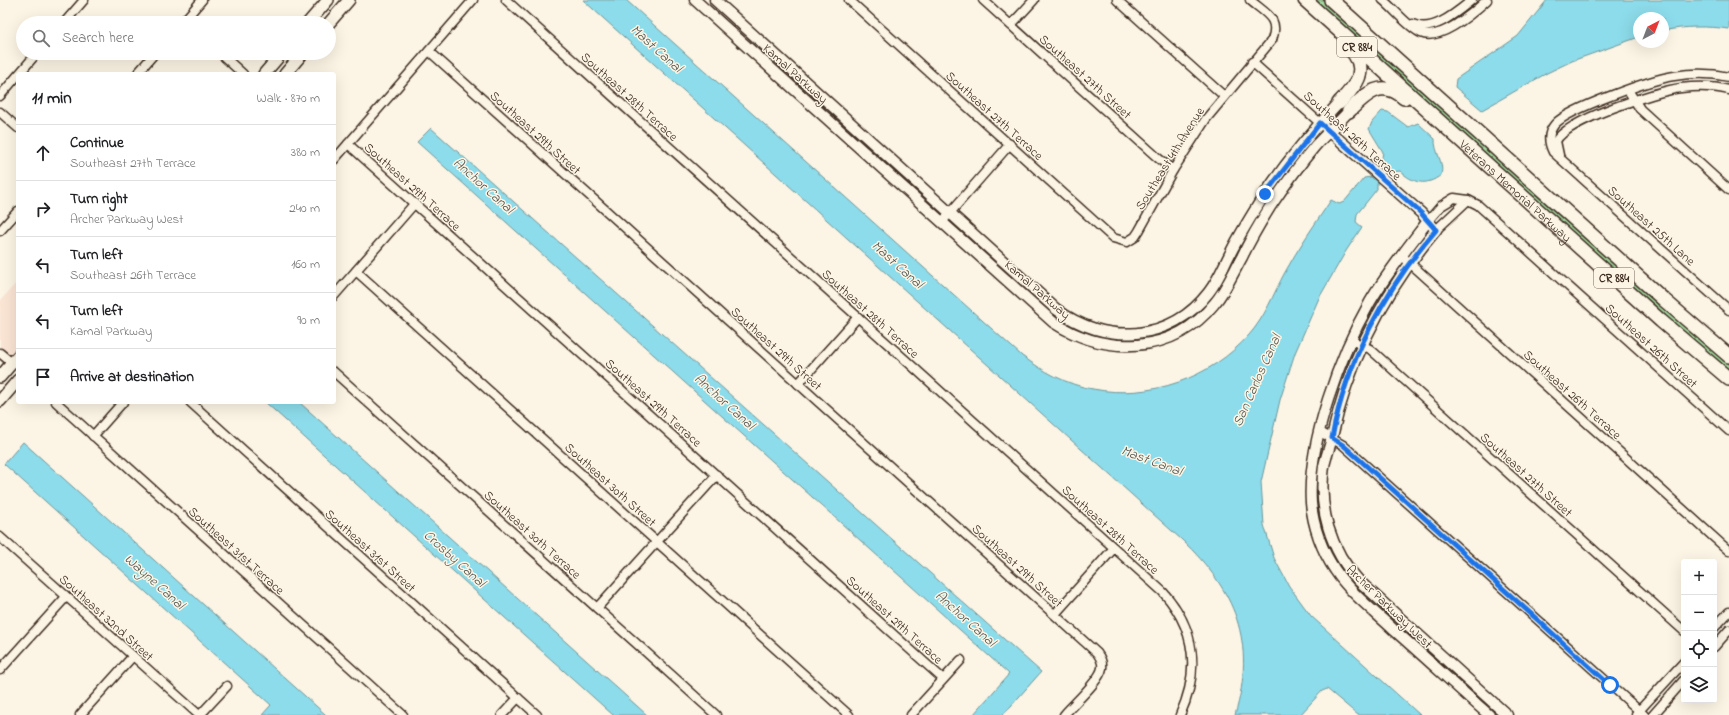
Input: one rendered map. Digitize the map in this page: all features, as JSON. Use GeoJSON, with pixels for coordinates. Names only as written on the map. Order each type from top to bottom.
{"type":"FeatureCollection","features":[{"type":"Feature","properties":{"kind":"highway"},"geometry":{"type":"LineString","coordinates":[[1295,0],[1352,51],[1359,62],[1360,70],[1358,78],[1344,107]]}},
{"type":"Feature","properties":{"kind":"highway","name":"Veterans Memorial Parkway"},"geometry":{"type":"LineString","coordinates":[[1305,0],[1693,350],[1729,379]]}},
{"type":"Feature","properties":{"kind":"highway","name":"Veterans Memorial Parkway"},"geometry":{"type":"LineString","coordinates":[[1331,0],[1664,300],[1729,356]]}},
{"type":"Feature","properties":{"kind":"highway"},"geometry":{"type":"LineString","coordinates":[[1344,107],[1374,90],[1380,88],[1394,90],[1508,192],[1562,232]]}},
{"type":"Feature","properties":{"kind":"main road"},"geometry":{"type":"LineString","coordinates":[[314,16],[328,0]]}},
{"type":"Feature","properties":{"kind":"main road"},"geometry":{"type":"LineString","coordinates":[[335,16],[349,0]]}},
{"type":"Feature","properties":{"kind":"main road"},"geometry":{"type":"LineString","coordinates":[[266,72],[276,60]]}},
{"type":"Feature","properties":{"kind":"main road"},"geometry":{"type":"LineString","coordinates":[[287,72],[297,60]]}},
{"type":"Feature","properties":{"kind":"main road"},"geometry":{"type":"LineString","coordinates":[[0,377],[15,360]]}},
{"type":"Feature","properties":{"kind":"main road"},"geometry":{"type":"LineString","coordinates":[[0,401],[16,382]]}},
{"type":"Feature","properties":{"kind":"street"},"geometry":{"type":"LineString","coordinates":[[70,16],[84,0]]}},
{"type":"Feature","properties":{"kind":"street"},"geometry":{"type":"LineString","coordinates":[[189,16],[202,0]]}},
{"type":"Feature","properties":{"kind":"street"},"geometry":{"type":"LineString","coordinates":[[336,157],[474,0]]}},
{"type":"Feature","properties":{"kind":"street","name":"Southeast 28th Terrace"},"geometry":{"type":"LineString","coordinates":[[506,0],[1163,592],[1173,604],[1188,634],[1193,661],[1190,690],[1180,715]]}},
{"type":"Feature","properties":{"kind":"street","name":"Kamal Parkway"},"geometry":{"type":"LineString","coordinates":[[695,0],[1053,322],[1082,338],[1104,344],[1127,346],[1148,343],[1169,337],[1188,327],[1214,304],[1227,285],[1270,207],[1306,157],[1330,132],[1344,107]]}},
{"type":"Feature","properties":{"kind":"street","name":"Kamal Parkway"},"geometry":{"type":"LineString","coordinates":[[715,0],[1056,309],[1072,320],[1089,328],[1111,333],[1145,332],[1177,320],[1196,307],[1215,284],[1232,250],[1265,194],[1320,123],[1344,107]]}},
{"type":"Feature","properties":{"kind":"street","name":"Southeast 27th Terrace"},"geometry":{"type":"LineString","coordinates":[[851,0],[1113,238],[1127,242]]}},
{"type":"Feature","properties":{"kind":"street","name":"Southeast 27th Street"},"geometry":{"type":"LineString","coordinates":[[983,0],[1173,170]]}},
{"type":"Feature","properties":{"kind":"street"},"geometry":{"type":"LineString","coordinates":[[1011,25],[1034,0]]}},
{"type":"Feature","properties":{"kind":"street"},"geometry":{"type":"LineString","coordinates":[[1117,0],[1224,96]]}},
{"type":"Feature","properties":{"kind":"street","name":"Southeast 4th Avenue"},"geometry":{"type":"LineString","coordinates":[[1127,242],[1135,237],[1140,231],[1188,144],[1224,96],[1272,40],[1276,29],[1274,22],[1250,0]]}},
{"type":"Feature","properties":{"kind":"street"},"geometry":{"type":"LineString","coordinates":[[1383,0],[1420,33],[1436,35],[1456,24],[1487,0]]}},
{"type":"Feature","properties":{"kind":"street"},"geometry":{"type":"LineString","coordinates":[[1403,18],[1417,26],[1426,28],[1440,21],[1472,0]]}},
{"type":"Feature","properties":{"kind":"street","name":"Southeast 29th Street"},"geometry":{"type":"LineString","coordinates":[[429,51],[1097,653],[1101,660],[1102,668],[1098,677],[1064,715]]}},
{"type":"Feature","properties":{"kind":"street"},"geometry":{"type":"LineString","coordinates":[[21,72],[32,60]]}},
{"type":"Feature","properties":{"kind":"street"},"geometry":{"type":"LineString","coordinates":[[139,72],[149,60]]}},
{"type":"Feature","properties":{"kind":"street"},"geometry":{"type":"LineString","coordinates":[[228,60],[241,72]]}},
{"type":"Feature","properties":{"kind":"street","name":"Southeast 26th Terrace"},"geometry":{"type":"LineString","coordinates":[[1252,62],[1378,175],[1436,230]]}},
{"type":"Feature","properties":{"kind":"street"},"geometry":{"type":"LineString","coordinates":[[1729,77],[1704,74],[1683,75],[1661,79],[1628,90],[1634,101],[1651,120],[1729,190]]}},
{"type":"Feature","properties":{"kind":"street"},"geometry":{"type":"LineString","coordinates":[[0,96],[16,77]]}},
{"type":"Feature","properties":{"kind":"street"},"geometry":{"type":"LineString","coordinates":[[1560,158],[1556,149],[1556,140],[1563,132],[1634,101],[1660,92],[1685,87],[1711,87],[1729,90]]}},
{"type":"Feature","properties":{"kind":"street","name":"Southeast 25th Lane"},"geometry":{"type":"LineString","coordinates":[[1628,90],[1586,107],[1556,122],[1549,139],[1550,145],[1560,158],[1729,310]]}},
{"type":"Feature","properties":{"kind":"street"},"geometry":{"type":"LineString","coordinates":[[0,112],[16,126]]}},
{"type":"Feature","properties":{"kind":"street","name":"Southeast 29th Terrace"},"geometry":{"type":"LineString","coordinates":[[348,144],[943,679]]}},
{"type":"Feature","properties":{"kind":"street"},"geometry":{"type":"LineString","coordinates":[[942,222],[1010,144]]}},
{"type":"Feature","properties":{"kind":"street","name":"Archer Parkway West"},"geometry":{"type":"LineString","coordinates":[[1468,200],[1454,198],[1447,202],[1428,221],[1401,255],[1370,301],[1338,371],[1320,432],[1311,477],[1311,504],[1319,538],[1334,569],[1362,600],[1489,715]]}},
{"type":"Feature","properties":{"kind":"street","name":"Archer Parkway West"},"geometry":{"type":"LineString","coordinates":[[1468,200],[1452,212],[1409,264],[1384,302],[1362,344],[1345,387],[1332,438],[1323,479],[1324,506],[1331,537],[1344,563],[1351,573],[1376,598],[1507,715]]}},
{"type":"Feature","properties":{"kind":"street","name":"Southeast 26th Street"},"geometry":{"type":"LineString","coordinates":[[1468,200],[1478,205],[1729,431]]}},
{"type":"Feature","properties":{"kind":"street"},"geometry":{"type":"LineString","coordinates":[[336,294],[414,203]]}},
{"type":"Feature","properties":{"kind":"street"},"geometry":{"type":"LineString","coordinates":[[0,231],[16,213]]}},
{"type":"Feature","properties":{"kind":"street","name":"Southeast 26th Terrace"},"geometry":{"type":"LineString","coordinates":[[1401,255],[1409,264],[1729,551]]}},
{"type":"Feature","properties":{"kind":"street","name":"Southeast 30th Street"},"geometry":{"type":"LineString","coordinates":[[356,271],[849,715]]}},
{"type":"Feature","properties":{"kind":"street"},"geometry":{"type":"LineString","coordinates":[[798,384],[858,317]]}},
{"type":"Feature","properties":{"kind":"street","name":"Southeast 27th Street"},"geometry":{"type":"LineString","coordinates":[[1351,340],[1370,349],[1683,631]]}},
{"type":"Feature","properties":{"kind":"street"},"geometry":{"type":"LineString","coordinates":[[0,353],[15,360]]}},
{"type":"Feature","properties":{"kind":"street","name":"Southeast 30th Terrace"},"geometry":{"type":"LineString","coordinates":[[336,374],[716,715]]}},
{"type":"Feature","properties":{"kind":"street","name":"Southeast 31st Terrace"},"geometry":{"type":"LineString","coordinates":[[58,404],[403,715]]}},
{"type":"Feature","properties":{"kind":"street"},"geometry":{"type":"LineString","coordinates":[[93,436],[121,404]]}},
{"type":"Feature","properties":{"kind":"street","name":"Southeast 31st Street"},"geometry":{"type":"LineString","coordinates":[[192,404],[537,715]]}},
{"type":"Feature","properties":{"kind":"street"},"geometry":{"type":"LineString","coordinates":[[1320,432],[1332,438],[1349,450],[1640,714],[1681,666]]}},
{"type":"Feature","properties":{"kind":"street"},"geometry":{"type":"LineString","coordinates":[[597,608],[717,475]]}},
{"type":"Feature","properties":{"kind":"street","name":"Southeast 32nd Street"},"geometry":{"type":"LineString","coordinates":[[0,537],[200,715]]}},
{"type":"Feature","properties":{"kind":"street"},"geometry":{"type":"LineString","coordinates":[[1055,614],[1114,548]]}},
{"type":"Feature","properties":{"kind":"street"},"geometry":{"type":"LineString","coordinates":[[0,670],[66,597]]}},
{"type":"Feature","properties":{"kind":"street"},"geometry":{"type":"LineString","coordinates":[[1717,625],[1729,612]]}},
{"type":"Feature","properties":{"kind":"street"},"geometry":{"type":"LineString","coordinates":[[1717,643],[1729,630]]}},
{"type":"Feature","properties":{"kind":"street"},"geometry":{"type":"LineString","coordinates":[[80,715],[133,656]]}},
{"type":"Feature","properties":{"kind":"street"},"geometry":{"type":"LineString","coordinates":[[911,715],[961,660]]}},
{"type":"Feature","properties":{"kind":"street"},"geometry":{"type":"LineString","coordinates":[[1652,715],[1681,683]]}},
{"type":"Feature","properties":{"kind":"street"},"geometry":{"type":"LineString","coordinates":[[200,715],[227,686]]}},
{"type":"Feature","properties":{"kind":"street"},"geometry":{"type":"LineString","coordinates":[[502,715],[518,698]]}},
{"type":"Feature","properties":{"kind":"shaded area"},"geometry":{"type":"Polygon","coordinates":[[[16,283],[16,353],[6,365],[0,359],[0,301],[16,283]]]}},
{"type":"Feature","properties":{"kind":"green space"},"geometry":{"type":"Polygon","coordinates":[[[1313,0],[1324,0],[1729,362],[1729,370],[1623,279],[1313,0]]]}},
{"type":"Feature","properties":{"kind":"water"},"geometry":{"type":"Polygon","coordinates":[[[583,0],[626,0],[1022,356],[1056,377],[1093,389],[1115,392],[1157,388],[1198,374],[1217,363],[1234,350],[1260,321],[1289,264],[1331,200],[1339,204],[1344,202],[1364,178],[1371,177],[1380,168],[1383,152],[1369,129],[1372,122],[1382,111],[1388,112],[1408,127],[1418,123],[1435,139],[1436,148],[1442,166],[1441,175],[1430,181],[1420,182],[1415,181],[1400,171],[1385,173],[1377,182],[1377,189],[1357,214],[1356,222],[1362,227],[1346,251],[1319,298],[1295,353],[1280,400],[1261,482],[1264,525],[1274,558],[1289,586],[1311,616],[1420,715],[1358,715],[1327,689],[1322,691],[1300,715],[1235,715],[1241,689],[1243,664],[1242,641],[1237,619],[1228,598],[1216,578],[1200,559],[1182,540],[583,0]]]}},
{"type":"Feature","properties":{"kind":"water"},"geometry":{"type":"Polygon","coordinates":[[[1547,0],[1729,0],[1729,29],[1696,27],[1669,30],[1669,12],[1633,12],[1633,39],[1572,61],[1547,73],[1482,110],[1455,87],[1456,79],[1518,36],[1547,0]]]}},
{"type":"Feature","properties":{"kind":"water","name":"Anchor Canal"},"geometry":{"type":"Polygon","coordinates":[[[431,128],[1041,672],[1003,715],[973,715],[1009,674],[417,142],[431,128]]]}},
{"type":"Feature","properties":{"kind":"water","name":"Crosby Canal"},"geometry":{"type":"Polygon","coordinates":[[[267,404],[301,404],[647,715],[613,715],[267,404]]]}},
{"type":"Feature","properties":{"kind":"water","name":"Wayne Canal"},"geometry":{"type":"Polygon","coordinates":[[[23,442],[326,715],[262,715],[271,705],[4,464],[23,442]]]}},
{"type":"Feature","properties":{"kind":"route"},"geometry":{"type":"LineString","coordinates":[[1265,194],[1283,168],[1320,123],[1421,213],[1436,230],[1398,280],[1376,316],[1362,344],[1345,387],[1335,421],[1332,438],[1343,445],[1610,685]]}},
{"type":"Feature","properties":{"kind":"water label","name":"Mast Canal"},"geometry":{"type":"Point","coordinates":[657,48]}},
{"type":"Feature","properties":{"kind":"water label","name":"Mast Canal"},"geometry":{"type":"Point","coordinates":[898,264]}},
{"type":"Feature","properties":{"kind":"water label","name":"San Carlos Canal"},"geometry":{"type":"Point","coordinates":[1256,380]}},
{"type":"Feature","properties":{"kind":"water label","name":"Mast Canal"},"geometry":{"type":"Point","coordinates":[1152,460]}}]}
